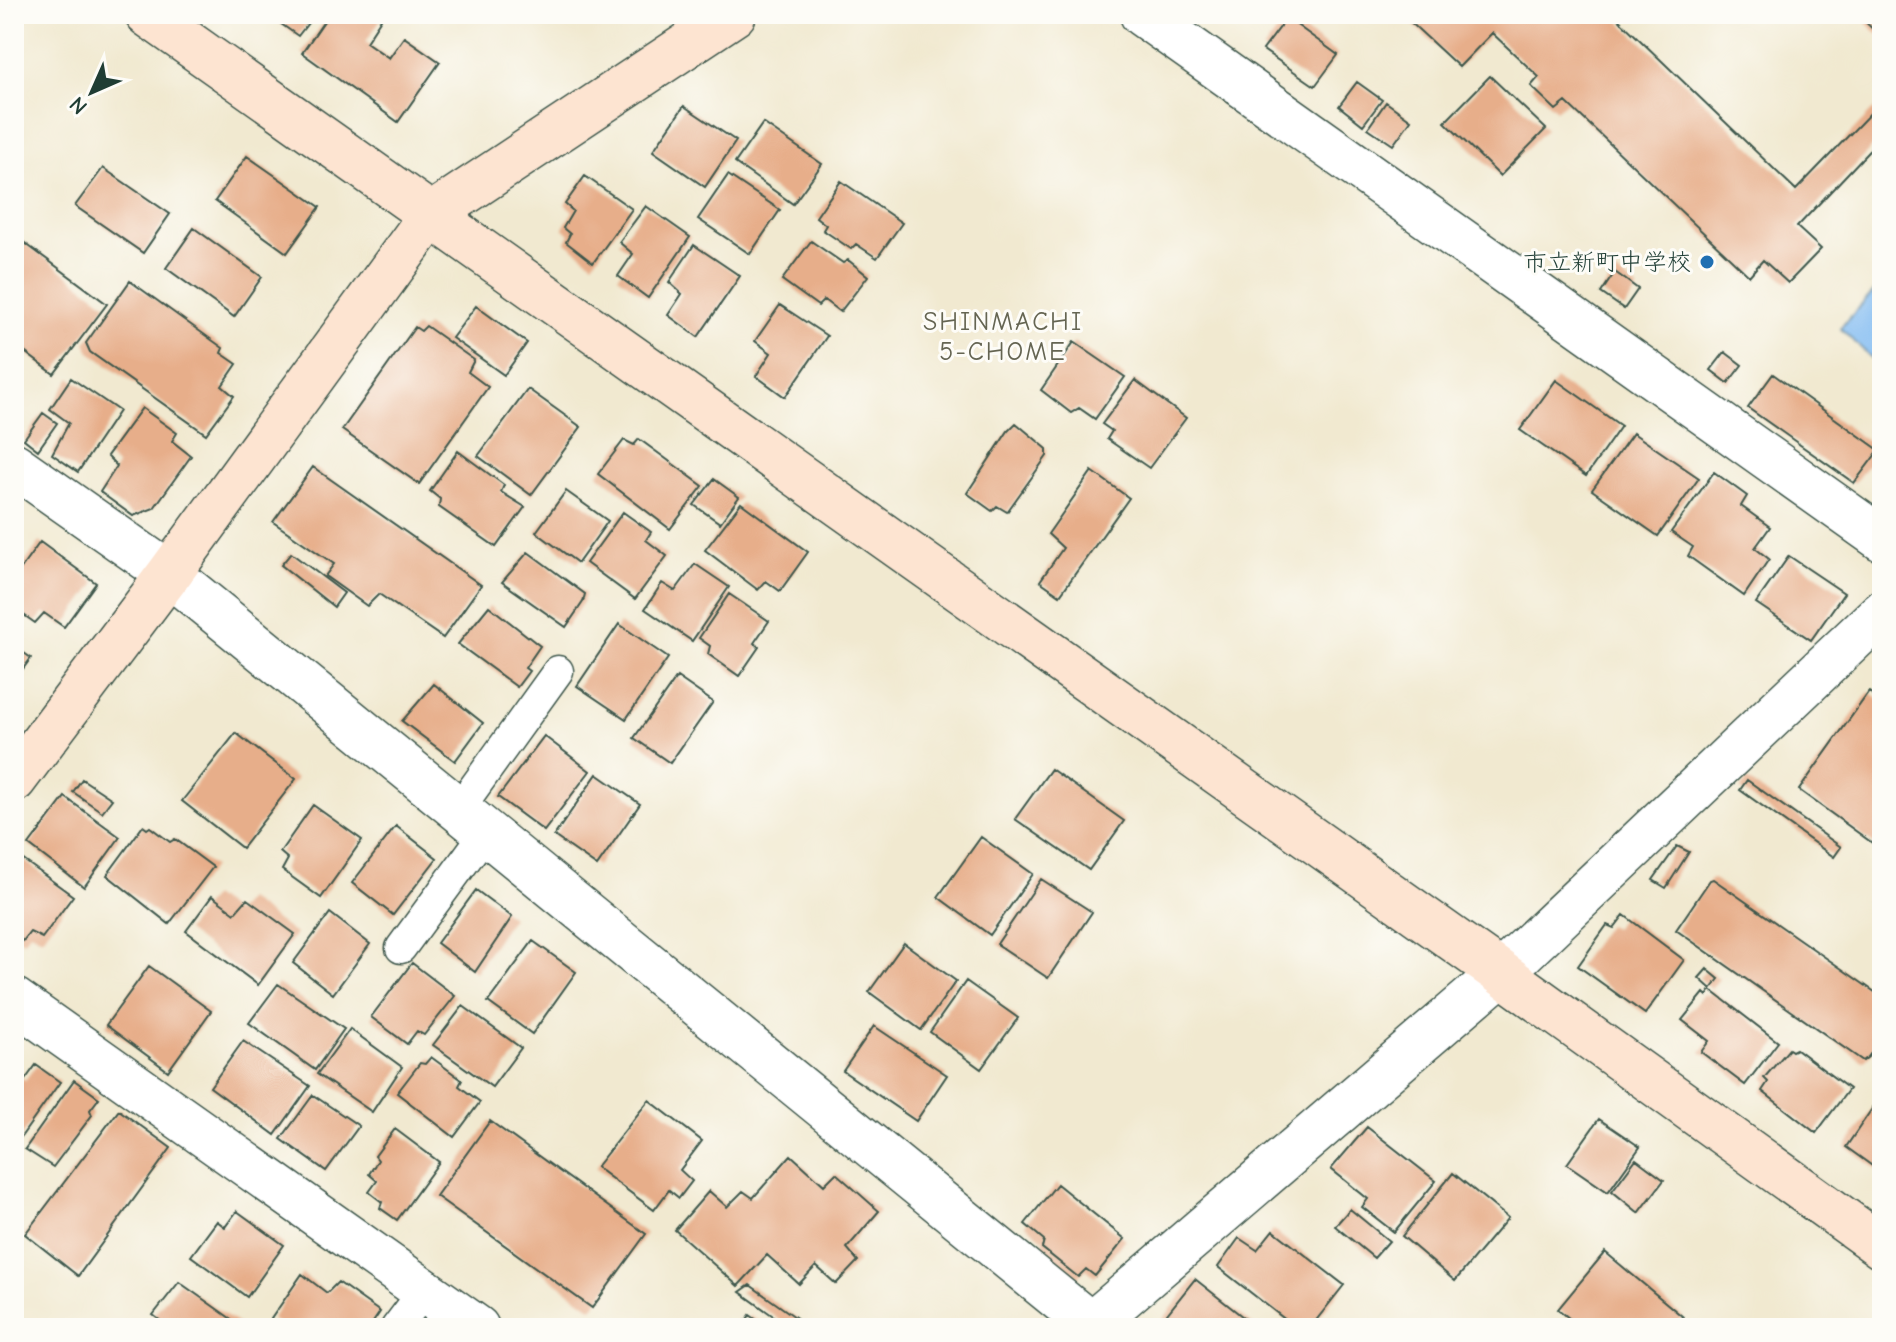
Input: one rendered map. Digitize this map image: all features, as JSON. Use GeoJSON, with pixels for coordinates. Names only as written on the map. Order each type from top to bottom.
{"type":"FeatureCollection","features":[{"type":"Feature","properties":{"kind":"street"},"geometry":{"type":"LineString","coordinates":[[147,14],[1501,973],[1882,1247]]}},
{"type":"Feature","properties":{"kind":"street"},"geometry":{"type":"LineString","coordinates":[[14,780],[431,215],[734,14]]}},
{"type":"Feature","properties":{"kind":"street"},"geometry":{"type":"LineString","coordinates":[[1142,14],[1882,539]]}},
{"type":"Feature","properties":{"kind":"street"},"geometry":{"type":"LineString","coordinates":[[14,465],[169,574],[1091,1327],[1501,973],[1882,612]]}},
{"type":"Feature","properties":{"kind":"street"},"geometry":{"type":"LineString","coordinates":[[14,1000],[477,1328]]}},
{"type":"Feature","properties":{"kind":"lane"},"geometry":{"type":"LineString","coordinates":[[401,948],[558,671]]}},
{"type":"Feature","properties":{"kind":"lane"},"geometry":{"type":"LineString","coordinates":[[396,1328],[424,1291]]}},
{"type":"Feature","properties":{"kind":"water"},"geometry":{"type":"Polygon","coordinates":[[[1882,283],[1882,368],[1840,328],[1882,283]]]}},
{"type":"Feature","properties":{"kind":"building"},"geometry":{"type":"Polygon","coordinates":[[[267,14],[315,14],[298,36],[267,14]]]}},
{"type":"Feature","properties":{"kind":"building"},"geometry":{"type":"Polygon","coordinates":[[[329,14],[374,14],[381,19],[366,42],[389,58],[404,37],[440,62],[398,122],[302,53],[329,14]]]}},
{"type":"Feature","properties":{"kind":"building"},"geometry":{"type":"Polygon","coordinates":[[[1410,14],[1613,14],[1796,190],[1882,101],[1882,137],[1797,227],[1821,249],[1788,283],[1763,260],[1749,276],[1566,102],[1556,110],[1531,86],[1539,77],[1492,33],[1459,67],[1406,18],[1410,14]]]}},
{"type":"Feature","properties":{"kind":"building"},"geometry":{"type":"Polygon","coordinates":[[[1857,14],[1882,14],[1882,38],[1857,14]]]}},
{"type":"Feature","properties":{"kind":"building"},"geometry":{"type":"Polygon","coordinates":[[[1287,18],[1338,55],[1315,86],[1263,50],[1287,18]]]}},
{"type":"Feature","properties":{"kind":"building"},"geometry":{"type":"Polygon","coordinates":[[[1490,76],[1546,129],[1500,176],[1445,122],[1490,76]]]}},
{"type":"Feature","properties":{"kind":"building"},"geometry":{"type":"Polygon","coordinates":[[[1357,82],[1382,100],[1363,125],[1339,106],[1357,82]]]}},
{"type":"Feature","properties":{"kind":"building"},"geometry":{"type":"Polygon","coordinates":[[[1386,102],[1411,120],[1393,145],[1368,128],[1386,102]]]}},
{"type":"Feature","properties":{"kind":"building"},"geometry":{"type":"Polygon","coordinates":[[[684,106],[736,141],[705,187],[653,151],[684,106]]]}},
{"type":"Feature","properties":{"kind":"building"},"geometry":{"type":"Polygon","coordinates":[[[763,123],[822,164],[793,204],[735,163],[763,123]]]}},
{"type":"Feature","properties":{"kind":"building"},"geometry":{"type":"Polygon","coordinates":[[[247,156],[320,207],[287,253],[215,201],[247,156]]]}},
{"type":"Feature","properties":{"kind":"building"},"geometry":{"type":"Polygon","coordinates":[[[103,168],[170,214],[143,253],[75,206],[103,168]]]}},
{"type":"Feature","properties":{"kind":"building"},"geometry":{"type":"Polygon","coordinates":[[[728,175],[780,210],[750,254],[698,219],[728,175]]]}},
{"type":"Feature","properties":{"kind":"building"},"geometry":{"type":"Polygon","coordinates":[[[585,176],[632,209],[593,263],[566,242],[570,234],[563,228],[573,211],[565,204],[585,176]]]}},
{"type":"Feature","properties":{"kind":"building"},"geometry":{"type":"Polygon","coordinates":[[[841,181],[902,223],[877,258],[856,244],[851,249],[823,230],[826,225],[816,217],[841,181]]]}},
{"type":"Feature","properties":{"kind":"building"},"geometry":{"type":"Polygon","coordinates":[[[646,206],[690,237],[648,298],[618,276],[633,254],[619,242],[646,206]]]}},
{"type":"Feature","properties":{"kind":"building"},"geometry":{"type":"Polygon","coordinates":[[[194,228],[262,277],[234,317],[166,268],[194,228]]]}},
{"type":"Feature","properties":{"kind":"building"},"geometry":{"type":"Polygon","coordinates":[[[14,235],[107,304],[54,374],[14,344],[14,235]]]}},
{"type":"Feature","properties":{"kind":"building"},"geometry":{"type":"Polygon","coordinates":[[[811,241],[843,263],[848,260],[868,276],[840,312],[824,300],[818,306],[782,280],[811,241]]]}},
{"type":"Feature","properties":{"kind":"building"},"geometry":{"type":"Polygon","coordinates":[[[694,245],[740,276],[698,337],[668,315],[682,294],[669,282],[694,245]]]}},
{"type":"Feature","properties":{"kind":"building"},"geometry":{"type":"Polygon","coordinates":[[[1615,272],[1638,289],[1624,309],[1601,293],[1615,272]]]}},
{"type":"Feature","properties":{"kind":"building"},"geometry":{"type":"Polygon","coordinates":[[[130,281],[223,348],[221,353],[237,364],[222,386],[234,396],[206,434],[90,352],[86,343],[130,281]]]}},
{"type":"Feature","properties":{"kind":"building"},"geometry":{"type":"Polygon","coordinates":[[[780,305],[827,336],[785,397],[756,376],[771,353],[755,341],[780,305]]]}},
{"type":"Feature","properties":{"kind":"building"},"geometry":{"type":"Polygon","coordinates":[[[476,306],[527,343],[504,375],[452,338],[476,306]]]}},
{"type":"Feature","properties":{"kind":"building"},"geometry":{"type":"Polygon","coordinates":[[[426,326],[474,360],[468,372],[488,387],[419,484],[342,430],[415,327],[421,331],[426,326]]]}},
{"type":"Feature","properties":{"kind":"building"},"geometry":{"type":"Polygon","coordinates":[[[1074,342],[1125,377],[1095,419],[1079,408],[1071,413],[1041,390],[1074,342]]]}},
{"type":"Feature","properties":{"kind":"building"},"geometry":{"type":"Polygon","coordinates":[[[1725,352],[1742,365],[1728,383],[1711,370],[1725,352]]]}},
{"type":"Feature","properties":{"kind":"building"},"geometry":{"type":"Polygon","coordinates":[[[1773,374],[1879,450],[1854,483],[1748,408],[1773,374]]]}},
{"type":"Feature","properties":{"kind":"building"},"geometry":{"type":"Polygon","coordinates":[[[71,378],[119,411],[78,472],[52,454],[69,423],[50,409],[71,378]]]}},
{"type":"Feature","properties":{"kind":"building"},"geometry":{"type":"Polygon","coordinates":[[[1135,380],[1186,418],[1149,468],[1107,439],[1112,431],[1102,424],[1135,380]]]}},
{"type":"Feature","properties":{"kind":"building"},"geometry":{"type":"Polygon","coordinates":[[[1556,380],[1621,426],[1586,476],[1520,430],[1556,380]]]}},
{"type":"Feature","properties":{"kind":"building"},"geometry":{"type":"Polygon","coordinates":[[[528,389],[581,427],[531,495],[478,456],[528,389]]]}},
{"type":"Feature","properties":{"kind":"building"},"geometry":{"type":"Polygon","coordinates":[[[142,408],[177,433],[172,441],[191,456],[154,508],[133,516],[100,492],[117,466],[107,456],[142,408]]]}},
{"type":"Feature","properties":{"kind":"building"},"geometry":{"type":"Polygon","coordinates":[[[43,413],[57,423],[38,450],[24,439],[43,413]]]}},
{"type":"Feature","properties":{"kind":"building"},"geometry":{"type":"Polygon","coordinates":[[[1016,423],[1047,449],[1047,456],[1007,512],[997,506],[992,511],[967,493],[1016,423]]]}},
{"type":"Feature","properties":{"kind":"building"},"geometry":{"type":"Polygon","coordinates":[[[1633,433],[1699,478],[1658,536],[1592,490],[1633,433]]]}},
{"type":"Feature","properties":{"kind":"building"},"geometry":{"type":"Polygon","coordinates":[[[639,439],[703,486],[670,529],[598,474],[624,440],[634,445],[639,439]]]}},
{"type":"Feature","properties":{"kind":"building"},"geometry":{"type":"Polygon","coordinates":[[[458,451],[504,485],[501,492],[525,507],[496,547],[439,507],[440,499],[430,491],[458,451]]]}},
{"type":"Feature","properties":{"kind":"building"},"geometry":{"type":"Polygon","coordinates":[[[313,467],[481,585],[443,638],[379,594],[367,606],[325,576],[334,564],[273,522],[313,467]]]}},
{"type":"Feature","properties":{"kind":"building"},"geometry":{"type":"Polygon","coordinates":[[[1092,471],[1129,498],[1060,595],[1040,581],[1063,548],[1048,534],[1092,471]]]}},
{"type":"Feature","properties":{"kind":"building"},"geometry":{"type":"Polygon","coordinates":[[[1714,472],[1747,496],[1741,506],[1770,527],[1755,548],[1769,559],[1744,596],[1688,556],[1693,547],[1671,532],[1714,472]]]}},
{"type":"Feature","properties":{"kind":"building"},"geometry":{"type":"Polygon","coordinates":[[[714,479],[739,497],[720,523],[694,505],[714,479]]]}},
{"type":"Feature","properties":{"kind":"building"},"geometry":{"type":"Polygon","coordinates":[[[566,491],[608,521],[578,563],[536,532],[566,491]]]}},
{"type":"Feature","properties":{"kind":"building"},"geometry":{"type":"Polygon","coordinates":[[[741,503],[808,552],[780,591],[766,581],[758,590],[705,550],[741,503]]]}},
{"type":"Feature","properties":{"kind":"building"},"geometry":{"type":"Polygon","coordinates":[[[623,512],[651,532],[646,540],[667,556],[635,599],[586,563],[623,512]]]}},
{"type":"Feature","properties":{"kind":"building"},"geometry":{"type":"Polygon","coordinates":[[[40,542],[96,583],[64,627],[44,613],[35,623],[14,608],[14,578],[40,542]]]}},
{"type":"Feature","properties":{"kind":"building"},"geometry":{"type":"Polygon","coordinates":[[[528,552],[585,594],[566,627],[502,582],[528,552]]]}},
{"type":"Feature","properties":{"kind":"building"},"geometry":{"type":"Polygon","coordinates":[[[291,553],[344,593],[334,607],[281,565],[291,553]]]}},
{"type":"Feature","properties":{"kind":"building"},"geometry":{"type":"Polygon","coordinates":[[[1789,556],[1844,593],[1811,640],[1756,603],[1789,556]]]}},
{"type":"Feature","properties":{"kind":"building"},"geometry":{"type":"Polygon","coordinates":[[[695,564],[729,587],[692,641],[645,609],[662,583],[675,591],[695,564]]]}},
{"type":"Feature","properties":{"kind":"building"},"geometry":{"type":"Polygon","coordinates":[[[729,594],[769,621],[754,643],[759,647],[739,676],[708,654],[710,646],[699,638],[729,594]]]}},
{"type":"Feature","properties":{"kind":"building"},"geometry":{"type":"Polygon","coordinates":[[[489,606],[540,646],[525,668],[529,671],[517,687],[458,644],[489,606]]]}},
{"type":"Feature","properties":{"kind":"building"},"geometry":{"type":"Polygon","coordinates":[[[619,624],[668,658],[626,719],[577,686],[619,624]]]}},
{"type":"Feature","properties":{"kind":"building"},"geometry":{"type":"Polygon","coordinates":[[[14,646],[31,658],[14,681],[14,646]]]}},
{"type":"Feature","properties":{"kind":"building"},"geometry":{"type":"Polygon","coordinates":[[[677,677],[713,702],[670,763],[634,738],[677,677]]]}},
{"type":"Feature","properties":{"kind":"building"},"geometry":{"type":"Polygon","coordinates":[[[434,684],[483,723],[455,761],[402,721],[434,684]]]}},
{"type":"Feature","properties":{"kind":"building"},"geometry":{"type":"Polygon","coordinates":[[[1869,692],[1882,701],[1882,850],[1799,790],[1869,692]]]}},
{"type":"Feature","properties":{"kind":"building"},"geometry":{"type":"Polygon","coordinates":[[[236,733],[296,779],[242,848],[182,801],[236,733]]]}},
{"type":"Feature","properties":{"kind":"building"},"geometry":{"type":"Polygon","coordinates":[[[544,736],[590,771],[544,831],[498,797],[544,736]]]}},
{"type":"Feature","properties":{"kind":"building"},"geometry":{"type":"Polygon","coordinates":[[[1051,769],[1124,821],[1089,870],[1015,819],[1051,769]]]}},
{"type":"Feature","properties":{"kind":"building"},"geometry":{"type":"Polygon","coordinates":[[[597,774],[640,804],[597,866],[554,836],[597,774]]]}},
{"type":"Feature","properties":{"kind":"building"},"geometry":{"type":"Polygon","coordinates":[[[82,779],[112,799],[102,812],[73,792],[82,779]]]}},
{"type":"Feature","properties":{"kind":"building"},"geometry":{"type":"Polygon","coordinates":[[[1747,780],[1841,847],[1834,857],[1740,790],[1747,780]]]}},
{"type":"Feature","properties":{"kind":"building"},"geometry":{"type":"Polygon","coordinates":[[[65,797],[120,837],[84,887],[29,845],[65,797]]]}},
{"type":"Feature","properties":{"kind":"building"},"geometry":{"type":"Polygon","coordinates":[[[313,805],[362,840],[321,898],[282,870],[288,859],[280,852],[313,805]]]}},
{"type":"Feature","properties":{"kind":"building"},"geometry":{"type":"Polygon","coordinates":[[[143,826],[147,829],[150,827],[170,842],[175,839],[213,867],[169,924],[107,875],[143,826]]]}},
{"type":"Feature","properties":{"kind":"building"},"geometry":{"type":"Polygon","coordinates":[[[396,826],[437,858],[393,915],[352,883],[396,826]]]}},
{"type":"Feature","properties":{"kind":"building"},"geometry":{"type":"Polygon","coordinates":[[[981,837],[1033,874],[990,935],[938,897],[981,837]]]}},
{"type":"Feature","properties":{"kind":"building"},"geometry":{"type":"Polygon","coordinates":[[[1677,846],[1689,852],[1666,888],[1653,880],[1677,846]]]}},
{"type":"Feature","properties":{"kind":"building"},"geometry":{"type":"Polygon","coordinates":[[[22,859],[73,896],[42,938],[30,932],[23,941],[14,934],[14,869],[22,859]]]}},
{"type":"Feature","properties":{"kind":"building"},"geometry":{"type":"Polygon","coordinates":[[[1041,879],[1092,912],[1048,978],[997,944],[1041,879]]]}},
{"type":"Feature","properties":{"kind":"building"},"geometry":{"type":"Polygon","coordinates":[[[1713,879],[1882,997],[1882,1038],[1868,1057],[1863,1061],[1676,930],[1713,879]]]}},
{"type":"Feature","properties":{"kind":"building"},"geometry":{"type":"Polygon","coordinates":[[[476,890],[512,917],[475,972],[437,943],[476,890]]]}},
{"type":"Feature","properties":{"kind":"building"},"geometry":{"type":"Polygon","coordinates":[[[212,896],[235,913],[247,899],[295,934],[258,985],[186,931],[212,896]]]}},
{"type":"Feature","properties":{"kind":"building"},"geometry":{"type":"Polygon","coordinates":[[[330,913],[370,944],[333,994],[293,963],[330,913]]]}},
{"type":"Feature","properties":{"kind":"building"},"geometry":{"type":"Polygon","coordinates":[[[1624,915],[1684,960],[1645,1014],[1578,966],[1607,925],[1614,928],[1624,915]]]}},
{"type":"Feature","properties":{"kind":"building"},"geometry":{"type":"Polygon","coordinates":[[[533,941],[576,972],[532,1034],[488,1002],[533,941]]]}},
{"type":"Feature","properties":{"kind":"building"},"geometry":{"type":"Polygon","coordinates":[[[904,943],[956,981],[921,1030],[869,992],[904,943]]]}},
{"type":"Feature","properties":{"kind":"building"},"geometry":{"type":"Polygon","coordinates":[[[412,963],[455,996],[424,1035],[417,1031],[407,1044],[371,1017],[412,963]]]}},
{"type":"Feature","properties":{"kind":"building"},"geometry":{"type":"Polygon","coordinates":[[[149,966],[211,1011],[168,1071],[106,1025],[149,966]]]}},
{"type":"Feature","properties":{"kind":"building"},"geometry":{"type":"Polygon","coordinates":[[[1707,969],[1719,979],[1711,989],[1699,978],[1707,969]]]}},
{"type":"Feature","properties":{"kind":"building"},"geometry":{"type":"Polygon","coordinates":[[[966,981],[1018,1018],[981,1069],[930,1032],[966,981]]]}},
{"type":"Feature","properties":{"kind":"building"},"geometry":{"type":"Polygon","coordinates":[[[278,984],[344,1029],[315,1070],[249,1023],[278,984]]]}},
{"type":"Feature","properties":{"kind":"building"},"geometry":{"type":"Polygon","coordinates":[[[1711,990],[1778,1042],[1745,1085],[1701,1052],[1709,1041],[1682,1020],[1704,993],[1707,996],[1711,990]]]}},
{"type":"Feature","properties":{"kind":"building"},"geometry":{"type":"Polygon","coordinates":[[[463,1006],[521,1048],[492,1087],[433,1045],[463,1006]]]}},
{"type":"Feature","properties":{"kind":"building"},"geometry":{"type":"Polygon","coordinates":[[[874,1026],[947,1075],[916,1121],[843,1071],[874,1026]]]}},
{"type":"Feature","properties":{"kind":"building"},"geometry":{"type":"Polygon","coordinates":[[[350,1029],[402,1067],[372,1112],[317,1074],[350,1029]]]}},
{"type":"Feature","properties":{"kind":"building"},"geometry":{"type":"Polygon","coordinates":[[[243,1041],[310,1086],[275,1135],[210,1087],[243,1041]]]}},
{"type":"Feature","properties":{"kind":"building"},"geometry":{"type":"Polygon","coordinates":[[[1789,1049],[1796,1049],[1849,1089],[1816,1133],[1762,1091],[1768,1082],[1764,1078],[1789,1049]]]}},
{"type":"Feature","properties":{"kind":"building"},"geometry":{"type":"Polygon","coordinates":[[[431,1057],[462,1080],[459,1086],[480,1102],[454,1137],[397,1093],[420,1063],[425,1064],[431,1057]]]}},
{"type":"Feature","properties":{"kind":"building"},"geometry":{"type":"Polygon","coordinates":[[[36,1065],[60,1082],[16,1144],[14,1073],[25,1080],[36,1065]]]}},
{"type":"Feature","properties":{"kind":"building"},"geometry":{"type":"Polygon","coordinates":[[[74,1080],[99,1098],[90,1110],[92,1115],[53,1167],[25,1149],[74,1080]]]}},
{"type":"Feature","properties":{"kind":"building"},"geometry":{"type":"Polygon","coordinates":[[[1882,1094],[1882,1173],[1846,1147],[1882,1094]]]}},
{"type":"Feature","properties":{"kind":"building"},"geometry":{"type":"Polygon","coordinates":[[[313,1095],[359,1126],[326,1171],[281,1139],[313,1095]]]}},
{"type":"Feature","properties":{"kind":"building"},"geometry":{"type":"Polygon","coordinates":[[[649,1100],[702,1141],[680,1170],[692,1181],[679,1198],[669,1190],[654,1210],[596,1167],[649,1100]]]}},
{"type":"Feature","properties":{"kind":"building"},"geometry":{"type":"Polygon","coordinates":[[[119,1110],[171,1148],[78,1276],[25,1234],[119,1110]]]}},
{"type":"Feature","properties":{"kind":"building"},"geometry":{"type":"Polygon","coordinates":[[[1599,1119],[1640,1147],[1608,1192],[1567,1164],[1599,1119]]]}},
{"type":"Feature","properties":{"kind":"building"},"geometry":{"type":"Polygon","coordinates":[[[490,1121],[646,1234],[592,1308],[436,1196],[490,1121]]]}},
{"type":"Feature","properties":{"kind":"building"},"geometry":{"type":"Polygon","coordinates":[[[1367,1127],[1436,1181],[1394,1232],[1362,1207],[1368,1199],[1331,1169],[1367,1127]]]}},
{"type":"Feature","properties":{"kind":"building"},"geometry":{"type":"Polygon","coordinates":[[[395,1129],[439,1162],[397,1220],[380,1208],[382,1202],[369,1192],[377,1181],[369,1174],[378,1160],[375,1156],[395,1129]]]}},
{"type":"Feature","properties":{"kind":"building"},"geometry":{"type":"Polygon","coordinates":[[[791,1155],[824,1185],[836,1173],[879,1211],[847,1248],[858,1261],[836,1284],[816,1266],[799,1284],[767,1255],[738,1286],[675,1230],[709,1191],[727,1207],[743,1191],[753,1198],[791,1155]]]}},
{"type":"Feature","properties":{"kind":"building"},"geometry":{"type":"Polygon","coordinates":[[[1636,1159],[1664,1180],[1639,1213],[1612,1191],[1636,1159]]]}},
{"type":"Feature","properties":{"kind":"building"},"geometry":{"type":"Polygon","coordinates":[[[1453,1173],[1508,1218],[1455,1281],[1402,1236],[1453,1173]]]}},
{"type":"Feature","properties":{"kind":"building"},"geometry":{"type":"Polygon","coordinates":[[[1057,1184],[1125,1239],[1095,1276],[1086,1269],[1078,1277],[1042,1248],[1044,1240],[1025,1224],[1057,1184]]]}},
{"type":"Feature","properties":{"kind":"building"},"geometry":{"type":"Polygon","coordinates":[[[1350,1209],[1389,1241],[1374,1258],[1335,1226],[1350,1209]]]}},
{"type":"Feature","properties":{"kind":"building"},"geometry":{"type":"Polygon","coordinates":[[[237,1211],[284,1245],[247,1297],[191,1256],[217,1221],[225,1227],[237,1211]]]}},
{"type":"Feature","properties":{"kind":"building"},"geometry":{"type":"Polygon","coordinates":[[[1273,1230],[1344,1285],[1310,1328],[1296,1328],[1218,1267],[1239,1238],[1257,1250],[1273,1230]]]}},
{"type":"Feature","properties":{"kind":"building"},"geometry":{"type":"Polygon","coordinates":[[[1605,1252],[1683,1317],[1674,1328],[1581,1328],[1558,1309],[1605,1252]]]}},
{"type":"Feature","properties":{"kind":"building"},"geometry":{"type":"Polygon","coordinates":[[[302,1274],[327,1293],[338,1282],[380,1312],[369,1328],[284,1328],[271,1319],[302,1274]]]}},
{"type":"Feature","properties":{"kind":"building"},"geometry":{"type":"Polygon","coordinates":[[[1195,1279],[1257,1328],[1156,1328],[1195,1279]]]}},
{"type":"Feature","properties":{"kind":"building"},"geometry":{"type":"Polygon","coordinates":[[[179,1282],[244,1328],[170,1328],[153,1315],[179,1282]]]}},
{"type":"Feature","properties":{"kind":"building"},"geometry":{"type":"Polygon","coordinates":[[[750,1285],[798,1319],[796,1328],[790,1328],[740,1292],[750,1285]]]}},
{"type":"Feature","properties":{"kind":"building"},"geometry":{"type":"Polygon","coordinates":[[[750,1315],[768,1328],[741,1328],[750,1315]]]}},
{"type":"Feature","properties":{"kind":"place","name":"市立新町中学校"},"geometry":{"type":"Point","coordinates":[1707,262]}},
{"type":"Feature","properties":{"kind":"district","name":"SHINMACHI 5-CHOME"},"geometry":{"type":"Point","coordinates":[1003,337]}}]}
